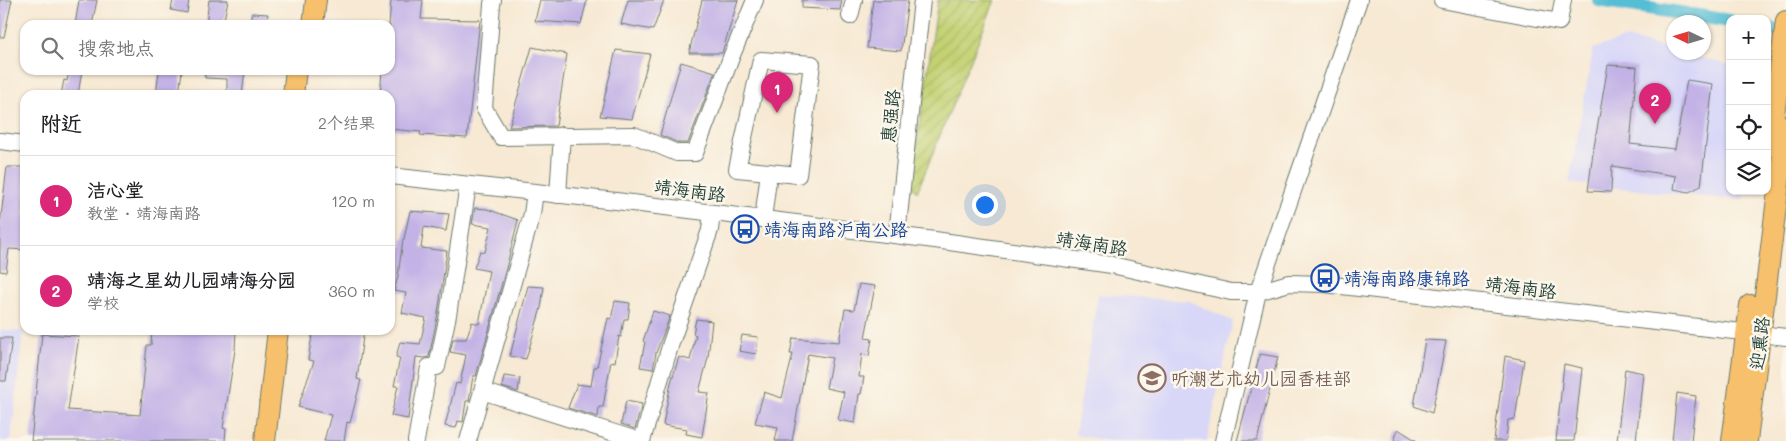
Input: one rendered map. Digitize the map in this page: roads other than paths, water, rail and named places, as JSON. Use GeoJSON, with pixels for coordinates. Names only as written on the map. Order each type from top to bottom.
{"type":"FeatureCollection","features":[{"type":"Feature","properties":{"kind":"main road"},"geometry":{"type":"LineString","coordinates":[[302,20],[304,0]]}},
{"type":"Feature","properties":{"kind":"main road"},"geometry":{"type":"LineString","coordinates":[[314,20],[316,0]]}},
{"type":"Feature","properties":{"kind":"main road"},"geometry":{"type":"LineString","coordinates":[[1769,150],[1786,21]]}},
{"type":"Feature","properties":{"kind":"main road"},"geometry":{"type":"LineString","coordinates":[[294,90],[295,75]]}},
{"type":"Feature","properties":{"kind":"main road"},"geometry":{"type":"LineString","coordinates":[[306,90],[307,75]]}},
{"type":"Feature","properties":{"kind":"main road","name":"迎熏路"},"geometry":{"type":"LineString","coordinates":[[1732,441],[1754,332],[1786,126]]}},
{"type":"Feature","properties":{"kind":"main road","name":"迎熏路"},"geometry":{"type":"LineString","coordinates":[[1747,441],[1764,195]]}},
{"type":"Feature","properties":{"kind":"main road"},"geometry":{"type":"LineString","coordinates":[[252,441],[264,335]]}},
{"type":"Feature","properties":{"kind":"main road"},"geometry":{"type":"LineString","coordinates":[[265,441],[277,335]]}},
{"type":"Feature","properties":{"kind":"street"},"geometry":{"type":"LineString","coordinates":[[493,0],[484,108],[501,136],[634,135],[677,153],[695,153],[755,0]]}},
{"type":"Feature","properties":{"kind":"street"},"geometry":{"type":"LineString","coordinates":[[850,16],[854,0]]}},
{"type":"Feature","properties":{"kind":"street","name":"惠强路"},"geometry":{"type":"LineString","coordinates":[[905,237],[922,0]]}},
{"type":"Feature","properties":{"kind":"street"},"geometry":{"type":"LineString","coordinates":[[1223,441],[1258,292],[1359,0]]}},
{"type":"Feature","properties":{"kind":"street"},"geometry":{"type":"LineString","coordinates":[[1442,0],[1559,22],[1563,0]]}},
{"type":"Feature","properties":{"kind":"street"},"geometry":{"type":"LineString","coordinates":[[761,60],[812,64],[798,174],[769,172],[737,169],[761,60]]}},
{"type":"Feature","properties":{"kind":"street"},"geometry":{"type":"LineString","coordinates":[[558,195],[562,135]]}},
{"type":"Feature","properties":{"kind":"street"},"geometry":{"type":"LineString","coordinates":[[0,141],[20,143]]}},
{"type":"Feature","properties":{"kind":"street"},"geometry":{"type":"LineString","coordinates":[[764,219],[769,172]]}},
{"type":"Feature","properties":{"kind":"street","name":"靖海南路"},"geometry":{"type":"LineString","coordinates":[[395,177],[935,240],[1112,265],[1231,292],[1258,292],[1288,283],[1324,284],[1786,337]]}},
{"type":"Feature","properties":{"kind":"street"},"geometry":{"type":"LineString","coordinates":[[416,441],[429,367],[437,367],[448,315],[468,185]]}},
{"type":"Feature","properties":{"kind":"street"},"geometry":{"type":"LineString","coordinates":[[468,441],[532,214],[535,192]]}},
{"type":"Feature","properties":{"kind":"street"},"geometry":{"type":"LineString","coordinates":[[482,391],[641,441],[671,343],[710,230],[712,213]]}},
{"type":"Feature","properties":{"kind":"waterway"},"geometry":{"type":"LineString","coordinates":[[1599,0],[1726,20]]}},
{"type":"Feature","properties":{"kind":"waterway"},"geometry":{"type":"LineString","coordinates":[[1771,29],[1786,33]]}},
{"type":"Feature","properties":{"kind":"place","name":"洁心堂"},"geometry":{"type":"Point","coordinates":[777,113]}},
{"type":"Feature","properties":{"kind":"place","name":"靖海之星幼儿园靖海分园"},"geometry":{"type":"Point","coordinates":[1655,124]}},
{"type":"Feature","properties":{"kind":"place","name":"靖海南路沪南公路"},"geometry":{"type":"Point","coordinates":[745,229]}},
{"type":"Feature","properties":{"kind":"place","name":"靖海南路康锦路"},"geometry":{"type":"Point","coordinates":[1325,278]}},
{"type":"Feature","properties":{"kind":"place","name":"听潮艺术幼儿园香桂部"},"geometry":{"type":"Point","coordinates":[1152,378]}}]}
